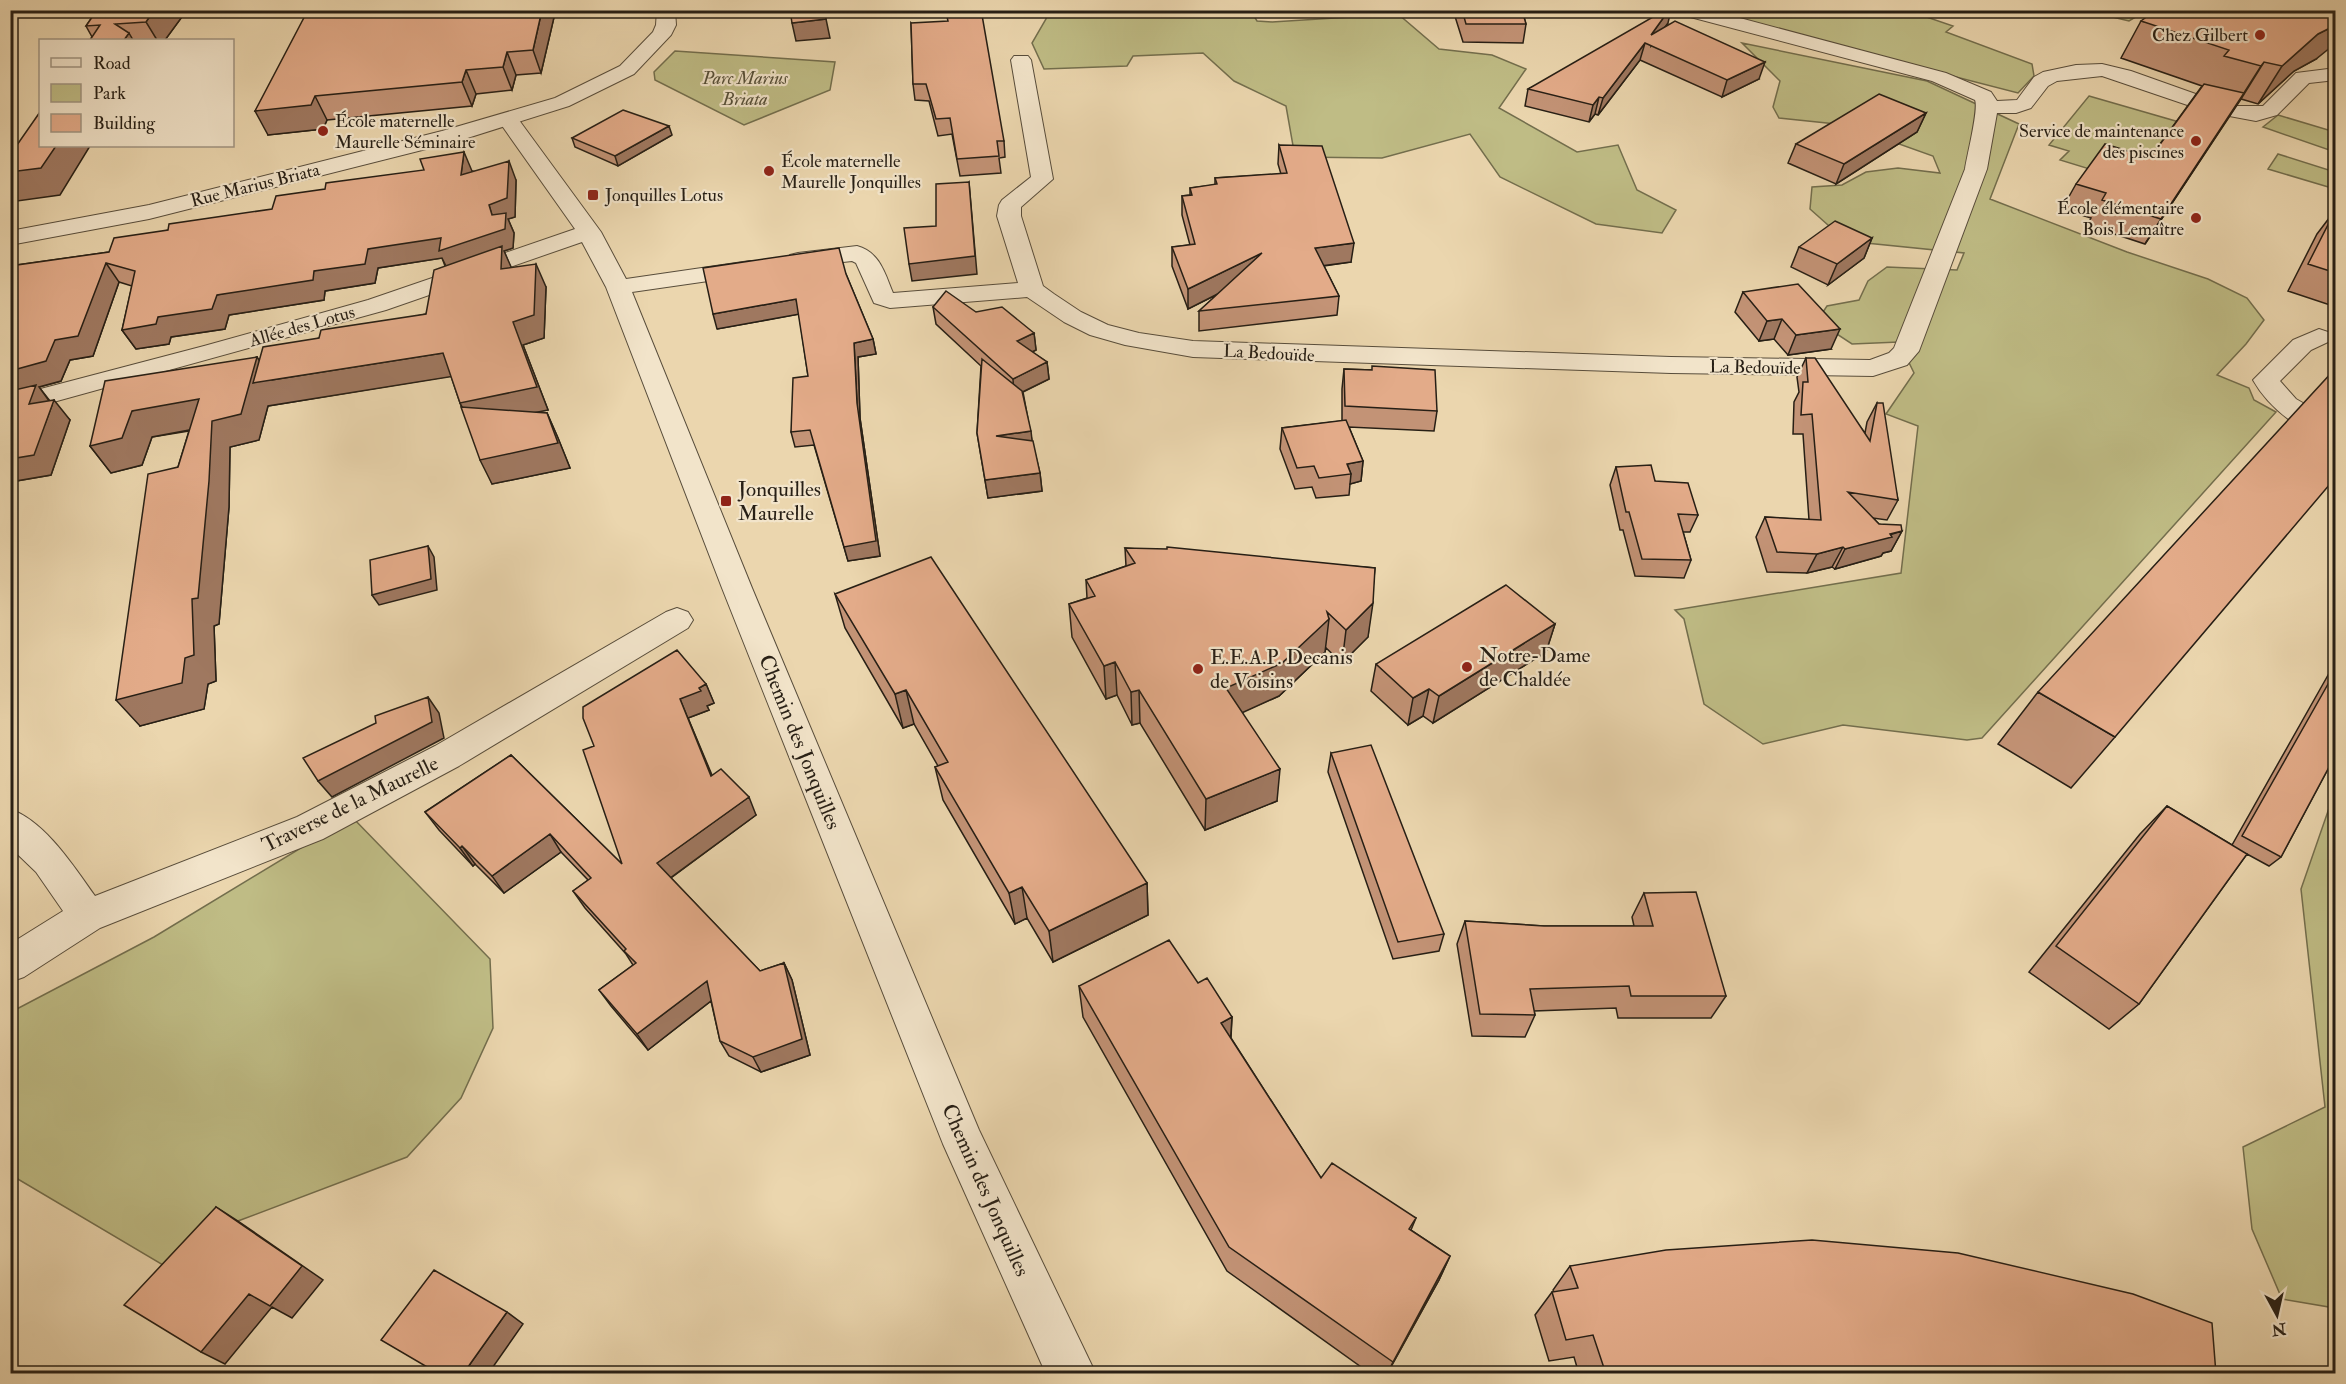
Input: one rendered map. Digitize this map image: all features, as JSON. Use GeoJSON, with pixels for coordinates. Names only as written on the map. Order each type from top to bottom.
{"type":"FeatureCollection","features":[{"type":"Feature","properties":{"kind":"street","name":"Rue Marius Briata"},"geometry":{"type":"LineString","coordinates":[[10,238],[149,212],[509,120],[562,102],[627,70],[661,35],[666,25],[666,10]]}},
{"type":"Feature","properties":{"kind":"street"},"geometry":{"type":"LineString","coordinates":[[1686,10],[1939,77],[1976,91],[1984,96],[1988,106],[2015,107],[2025,103],[2044,79],[2090,70],[2106,70],[2219,108],[2253,115],[2270,111],[2303,77],[2336,74]]}},
{"type":"Feature","properties":{"kind":"street"},"geometry":{"type":"LineString","coordinates":[[618,287],[844,253],[857,253],[866,259],[883,298],[890,301],[1032,289],[1009,216],[1010,205],[1042,179],[1021,60]]}},
{"type":"Feature","properties":{"kind":"street"},"geometry":{"type":"LineString","coordinates":[[2297,85],[2326,93]]}},
{"type":"Feature","properties":{"kind":"street","name":"La Bedouïde"},"geometry":{"type":"LineString","coordinates":[[1032,289],[1060,311],[1089,326],[1127,338],[1193,349],[1659,365],[1873,368],[1892,362],[1906,351],[1976,169],[1980,138],[1988,106]]}},
{"type":"Feature","properties":{"kind":"street","name":"Chemin des Jonquilles"},"geometry":{"type":"LineString","coordinates":[[509,120],[589,232],[618,287],[737,588],[964,1144],[1064,1360],[1073,1374]]}},
{"type":"Feature","properties":{"kind":"street","name":"Allée des Lotus"},"geometry":{"type":"LineString","coordinates":[[10,406],[213,352],[366,308],[589,232]]}},
{"type":"Feature","properties":{"kind":"street"},"geometry":{"type":"LineString","coordinates":[[2319,337],[2302,345],[2266,380],[2272,392],[2284,404],[2336,433]]}},
{"type":"Feature","properties":{"kind":"street","name":"Traverse de la Maurelle"},"geometry":{"type":"LineString","coordinates":[[10,965],[87,916],[310,828],[447,756],[677,620]]}},
{"type":"Feature","properties":{"kind":"street"},"geometry":{"type":"LineString","coordinates":[[10,824],[49,861],[87,916]]}},
{"type":"Feature","properties":{"kind":"green space"},"geometry":{"type":"Polygon","coordinates":[[[1049,11],[1251,11],[1257,21],[1272,22],[1398,14],[1439,49],[1492,55],[1526,69],[1499,108],[1577,152],[1618,145],[1637,190],[1676,210],[1662,233],[1596,224],[1500,177],[1470,134],[1382,158],[1295,157],[1286,106],[1234,81],[1203,53],[1133,56],[1127,66],[1044,69],[1032,43],[1049,11]]]}},
{"type":"Feature","properties":{"kind":"green space"},"geometry":{"type":"Polygon","coordinates":[[[1700,11],[1909,11],[1953,26],[1946,32],[2032,64],[2034,76],[2018,93],[1700,11]]]}},
{"type":"Feature","properties":{"kind":"green space"},"geometry":{"type":"Polygon","coordinates":[[[2087,11],[2146,11],[2129,21],[2087,11]]]}},
{"type":"Feature","properties":{"kind":"green space"},"geometry":{"type":"Polygon","coordinates":[[[1742,43],[1927,81],[2019,124],[1990,199],[2127,252],[2208,279],[2247,298],[2264,320],[2246,344],[2217,375],[2249,388],[2254,400],[2276,412],[1982,738],[1967,740],[1843,725],[1763,744],[1704,704],[1684,619],[1675,610],[1901,573],[1918,426],[1886,414],[1914,373],[1899,342],[1852,344],[1817,321],[1827,306],[1859,300],[1868,281],[1887,267],[1957,270],[1964,253],[1846,241],[1810,209],[1812,187],[1842,185],[1866,172],[1898,168],[1940,173],[1933,156],[1846,125],[1779,118],[1773,107],[1780,81],[1742,43]]]}},
{"type":"Feature","properties":{"kind":"green space","name":"Parc Marius Briata"},"geometry":{"type":"Polygon","coordinates":[[[675,51],[835,62],[830,90],[744,125],[655,80],[654,72],[675,51]]]}},
{"type":"Feature","properties":{"kind":"green space"},"geometry":{"type":"Polygon","coordinates":[[[2089,96],[2179,122],[2135,183],[2060,160],[2069,151],[2049,145],[2089,96]]]}},
{"type":"Feature","properties":{"kind":"green space"},"geometry":{"type":"Polygon","coordinates":[[[2278,115],[2335,132],[2335,152],[2263,127],[2278,115]]]}},
{"type":"Feature","properties":{"kind":"green space"},"geometry":{"type":"Polygon","coordinates":[[[2278,154],[2335,172],[2335,189],[2268,169],[2278,154]]]}},
{"type":"Feature","properties":{"kind":"green space"},"geometry":{"type":"Polygon","coordinates":[[[2335,791],[2335,1308],[2282,1299],[2252,1229],[2243,1147],[2325,1107],[2301,889],[2335,791]]]}},
{"type":"Feature","properties":{"kind":"green space"},"geometry":{"type":"Polygon","coordinates":[[[352,817],[490,959],[493,1028],[461,1098],[407,1157],[238,1221],[185,1278],[11,1175],[11,1012],[154,937],[352,817]]]}},
{"type":"Feature","properties":{"kind":"building"},"geometry":{"type":"Polygon","coordinates":[[[97,10],[154,10],[146,22],[115,24],[129,33],[125,39],[91,39],[100,25],[86,26],[97,10]]]}},
{"type":"Feature","properties":{"kind":"building"},"geometry":{"type":"Polygon","coordinates":[[[308,10],[542,10],[533,50],[507,52],[503,67],[466,70],[462,82],[315,96],[311,105],[255,111],[308,10]]]}},
{"type":"Feature","properties":{"kind":"building"},"geometry":{"type":"Polygon","coordinates":[[[790,10],[825,10],[826,19],[792,23],[790,10]]]}},
{"type":"Feature","properties":{"kind":"building"},"geometry":{"type":"Polygon","coordinates":[[[1462,10],[1522,10],[1526,24],[1466,24],[1462,10]]]}},
{"type":"Feature","properties":{"kind":"building"},"geometry":{"type":"Polygon","coordinates":[[[1665,10],[1669,10],[1651,35],[1675,21],[1765,62],[1727,80],[1645,43],[1603,98],[1599,97],[1593,105],[1528,89],[1665,10]]]}},
{"type":"Feature","properties":{"kind":"building"},"geometry":{"type":"Polygon","coordinates":[[[2156,10],[2336,10],[2336,25],[2318,34],[2282,66],[2264,62],[2261,66],[2224,56],[2229,50],[2141,21],[2156,10]]]}},
{"type":"Feature","properties":{"kind":"building"},"geometry":{"type":"Polygon","coordinates":[[[982,15],[1004,141],[997,141],[999,156],[957,159],[950,118],[936,119],[926,84],[913,84],[911,23],[948,21],[947,17],[982,15]]]}},
{"type":"Feature","properties":{"kind":"building"},"geometry":{"type":"Polygon","coordinates":[[[2204,84],[2244,93],[2161,219],[2102,200],[2106,193],[2076,184],[2105,144],[2150,158],[2204,84]]]}},
{"type":"Feature","properties":{"kind":"building"},"geometry":{"type":"Polygon","coordinates":[[[1879,94],[1926,113],[1844,164],[1796,144],[1879,94]]]}},
{"type":"Feature","properties":{"kind":"building"},"geometry":{"type":"Polygon","coordinates":[[[623,110],[669,126],[615,156],[572,138],[623,110]]]}},
{"type":"Feature","properties":{"kind":"building"},"geometry":{"type":"Polygon","coordinates":[[[39,113],[39,147],[55,147],[41,168],[10,172],[10,155],[39,113]]]}},
{"type":"Feature","properties":{"kind":"building"},"geometry":{"type":"Polygon","coordinates":[[[1279,145],[1322,146],[1354,243],[1315,248],[1339,296],[1199,311],[1262,253],[1188,289],[1172,247],[1195,244],[1182,196],[1192,195],[1190,188],[1217,184],[1215,178],[1287,173],[1279,145]]]}},
{"type":"Feature","properties":{"kind":"building"},"geometry":{"type":"Polygon","coordinates":[[[464,152],[461,175],[509,161],[507,198],[489,205],[492,215],[506,213],[505,229],[439,251],[441,238],[368,249],[365,264],[314,271],[313,280],[217,295],[212,309],[158,317],[156,324],[122,330],[135,271],[106,263],[78,336],[55,340],[46,361],[10,371],[10,266],[109,252],[114,238],[168,230],[169,224],[272,209],[276,196],[325,189],[326,183],[424,170],[420,159],[464,152]]]}},
{"type":"Feature","properties":{"kind":"building"},"geometry":{"type":"Polygon","coordinates":[[[969,182],[975,256],[909,264],[904,228],[936,226],[936,184],[969,182]]]}},
{"type":"Feature","properties":{"kind":"building"},"geometry":{"type":"Polygon","coordinates":[[[2336,209],[2336,273],[2308,264],[2336,209]]]}},
{"type":"Feature","properties":{"kind":"building"},"geometry":{"type":"Polygon","coordinates":[[[1835,221],[1872,238],[1837,264],[1799,247],[1835,221]]]}},
{"type":"Feature","properties":{"kind":"building"},"geometry":{"type":"Polygon","coordinates":[[[502,246],[501,269],[536,264],[534,315],[513,322],[537,387],[460,403],[443,353],[253,383],[263,347],[319,338],[321,330],[426,314],[434,270],[502,246]]]}},
{"type":"Feature","properties":{"kind":"building"},"geometry":{"type":"Polygon","coordinates":[[[839,248],[846,274],[873,339],[854,343],[857,403],[876,541],[844,547],[810,430],[791,432],[793,378],[808,376],[796,299],[713,314],[703,268],[839,248]]]}},
{"type":"Feature","properties":{"kind":"building"},"geometry":{"type":"Polygon","coordinates":[[[1798,284],[1840,329],[1796,335],[1782,319],[1767,321],[1743,292],[1798,284]]]}},
{"type":"Feature","properties":{"kind":"building"},"geometry":{"type":"Polygon","coordinates":[[[946,291],[976,312],[1002,307],[1034,333],[1017,341],[1047,362],[1013,379],[933,307],[946,291]]]}},
{"type":"Feature","properties":{"kind":"building"},"geometry":{"type":"Polygon","coordinates":[[[257,357],[241,414],[212,421],[198,598],[192,599],[194,655],[185,658],[182,683],[116,700],[148,474],[178,467],[199,399],[132,411],[122,438],[90,446],[105,381],[257,357]]]}},
{"type":"Feature","properties":{"kind":"building"},"geometry":{"type":"Polygon","coordinates":[[[1806,358],[1815,358],[1870,441],[1877,403],[1883,403],[1898,500],[1848,492],[1879,524],[1901,525],[1902,531],[1890,534],[1892,537],[1817,554],[1777,552],[1765,517],[1821,520],[1812,414],[1801,415],[1803,382],[1808,382],[1806,358]]]}},
{"type":"Feature","properties":{"kind":"building"},"geometry":{"type":"Polygon","coordinates":[[[982,359],[1022,391],[1031,431],[996,436],[1033,441],[1040,473],[985,480],[977,433],[982,359]]]}},
{"type":"Feature","properties":{"kind":"building"},"geometry":{"type":"Polygon","coordinates":[[[1372,366],[1435,370],[1437,411],[1345,406],[1344,369],[1372,370],[1372,366]]]}},
{"type":"Feature","properties":{"kind":"building"},"geometry":{"type":"Polygon","coordinates":[[[2334,370],[2336,371],[2336,477],[2115,737],[2038,692],[2334,370]]]}},
{"type":"Feature","properties":{"kind":"building"},"geometry":{"type":"Polygon","coordinates":[[[36,385],[29,404],[54,400],[34,455],[10,459],[10,391],[36,385]]]}},
{"type":"Feature","properties":{"kind":"building"},"geometry":{"type":"Polygon","coordinates":[[[461,407],[547,413],[558,443],[480,460],[461,407]]]}},
{"type":"Feature","properties":{"kind":"building"},"geometry":{"type":"Polygon","coordinates":[[[1346,420],[1363,461],[1347,464],[1351,474],[1319,478],[1314,466],[1297,468],[1282,428],[1346,420]]]}},
{"type":"Feature","properties":{"kind":"building"},"geometry":{"type":"Polygon","coordinates":[[[1651,465],[1655,481],[1688,483],[1698,515],[1678,514],[1691,560],[1642,559],[1629,512],[1626,512],[1616,467],[1651,465]]]}},
{"type":"Feature","properties":{"kind":"building"},"geometry":{"type":"Polygon","coordinates":[[[428,546],[431,579],[372,595],[370,560],[428,546]]]}},
{"type":"Feature","properties":{"kind":"building"},"geometry":{"type":"Polygon","coordinates":[[[1167,547],[1375,568],[1373,603],[1346,630],[1327,612],[1329,619],[1282,663],[1226,688],[1280,769],[1206,799],[1139,690],[1131,692],[1115,662],[1104,666],[1069,604],[1095,596],[1086,580],[1135,563],[1125,548],[1167,549],[1167,547]]]}},
{"type":"Feature","properties":{"kind":"building"},"geometry":{"type":"Polygon","coordinates":[[[931,557],[1147,883],[1049,931],[1022,887],[1009,893],[935,767],[948,762],[906,690],[895,694],[835,594],[931,557]]]}},
{"type":"Feature","properties":{"kind":"building"},"geometry":{"type":"Polygon","coordinates":[[[1506,585],[1555,624],[1439,696],[1429,689],[1413,698],[1376,664],[1506,585]]]}},
{"type":"Feature","properties":{"kind":"building"},"geometry":{"type":"Polygon","coordinates":[[[677,650],[706,684],[699,688],[701,691],[680,699],[711,776],[721,769],[749,797],[657,863],[760,971],[784,963],[802,1039],[753,1057],[720,1041],[707,981],[637,1034],[599,990],[636,963],[573,891],[591,878],[550,834],[492,876],[462,846],[460,848],[425,812],[511,755],[622,864],[583,750],[594,746],[583,718],[583,707],[677,650]]]}},
{"type":"Feature","properties":{"kind":"building"},"geometry":{"type":"Polygon","coordinates":[[[2336,670],[2336,754],[2281,857],[2242,836],[2336,670]]]}},
{"type":"Feature","properties":{"kind":"building"},"geometry":{"type":"Polygon","coordinates":[[[428,697],[432,722],[318,781],[303,758],[376,723],[375,716],[428,697]]]}},
{"type":"Feature","properties":{"kind":"building"},"geometry":{"type":"Polygon","coordinates":[[[1371,745],[1444,934],[1398,942],[1331,753],[1371,745]]]}},
{"type":"Feature","properties":{"kind":"building"},"geometry":{"type":"Polygon","coordinates":[[[2167,806],[2247,854],[2139,1004],[2056,946],[2167,806]]]}},
{"type":"Feature","properties":{"kind":"building"},"geometry":{"type":"Polygon","coordinates":[[[1696,892],[1726,996],[1631,996],[1629,986],[1530,989],[1535,1015],[1480,1014],[1465,921],[1544,926],[1653,926],[1644,893],[1696,892]]]}},
{"type":"Feature","properties":{"kind":"building"},"geometry":{"type":"Polygon","coordinates":[[[1169,940],[1198,983],[1207,978],[1232,1017],[1221,1023],[1321,1178],[1332,1163],[1416,1218],[1409,1229],[1450,1256],[1393,1362],[1229,1247],[1079,986],[1169,940]]]}},
{"type":"Feature","properties":{"kind":"building"},"geometry":{"type":"Polygon","coordinates":[[[216,1207],[302,1266],[270,1306],[249,1294],[201,1352],[124,1305],[216,1207]]]}},
{"type":"Feature","properties":{"kind":"building"},"geometry":{"type":"Polygon","coordinates":[[[1812,1240],[1958,1253],[2133,1294],[2212,1323],[2216,1374],[1606,1374],[1593,1335],[1566,1340],[1552,1292],[1578,1288],[1570,1266],[1666,1250],[1812,1240]]]}},
{"type":"Feature","properties":{"kind":"building"},"geometry":{"type":"Polygon","coordinates":[[[434,1270],[507,1312],[463,1374],[439,1374],[381,1340],[434,1270]]]}},
{"type":"Feature","properties":{"kind":"place","name":"Chez Gilbert"},"geometry":{"type":"Point","coordinates":[2260,35]}},
{"type":"Feature","properties":{"kind":"place","name":"École maternelle Maurelle Séminaire"},"geometry":{"type":"Point","coordinates":[323,131]}},
{"type":"Feature","properties":{"kind":"place","name":"Service de maintenance des piscines"},"geometry":{"type":"Point","coordinates":[2196,141]}},
{"type":"Feature","properties":{"kind":"place","name":"École maternelle Maurelle Jonquilles"},"geometry":{"type":"Point","coordinates":[769,171]}},
{"type":"Feature","properties":{"kind":"place","name":"Jonquilles Lotus"},"geometry":{"type":"Point","coordinates":[593,195]}},
{"type":"Feature","properties":{"kind":"place","name":"École élémentaire Bois Lemaître"},"geometry":{"type":"Point","coordinates":[2196,218]}},
{"type":"Feature","properties":{"kind":"place","name":"Jonquilles Maurelle"},"geometry":{"type":"Point","coordinates":[726,501]}},
{"type":"Feature","properties":{"kind":"place","name":"Notre-Dame de Chaldée"},"geometry":{"type":"Point","coordinates":[1467,667]}},
{"type":"Feature","properties":{"kind":"place","name":"E.E.A.P. Decanis de Voisins"},"geometry":{"type":"Point","coordinates":[1198,669]}}]}
